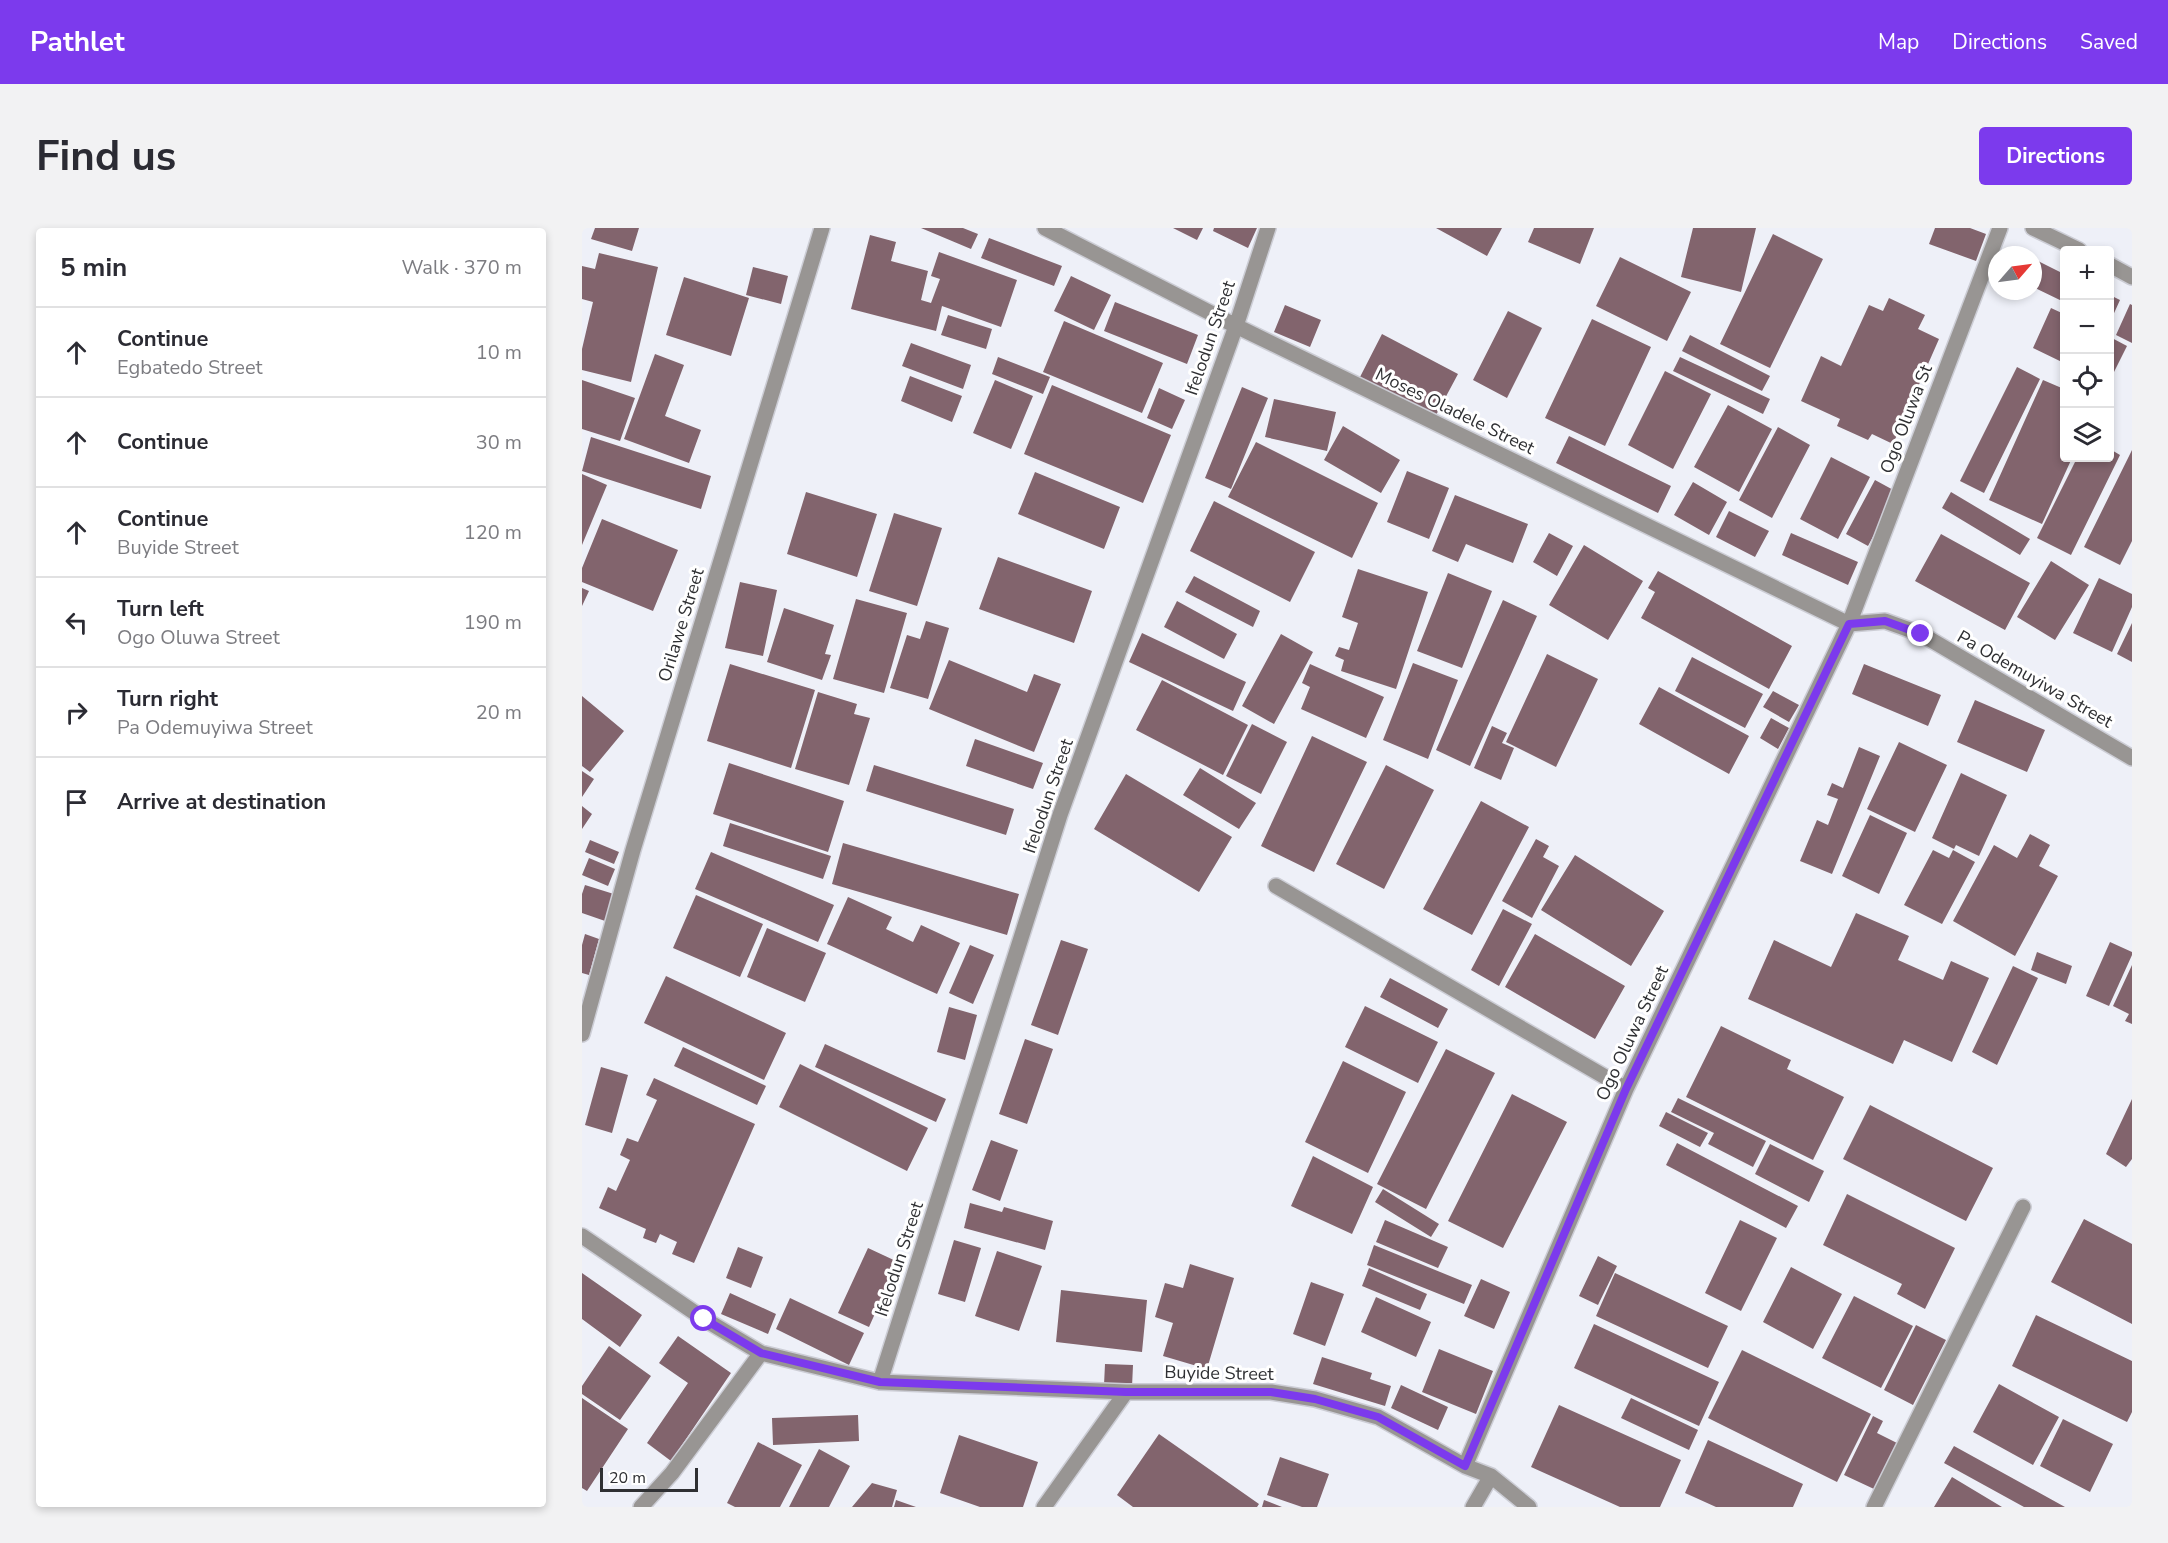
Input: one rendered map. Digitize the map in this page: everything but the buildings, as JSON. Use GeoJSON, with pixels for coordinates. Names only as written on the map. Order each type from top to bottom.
{"type":"FeatureCollection","features":[{"type":"Feature","properties":{"kind":"street","name":"Orilawe Street"},"geometry":{"type":"LineString","coordinates":[[582,1034],[633,850],[822,228]]}},
{"type":"Feature","properties":{"kind":"street","name":"Moses Oladele Street"},"geometry":{"type":"LineString","coordinates":[[1045,228],[1236,327],[1849,624]]}},
{"type":"Feature","properties":{"kind":"street","name":"Ifelodun Street"},"geometry":{"type":"LineString","coordinates":[[880,1382],[1060,815],[1236,327],[1268,228]]}},
{"type":"Feature","properties":{"kind":"street","name":"Ogo Oluwa St"},"geometry":{"type":"LineString","coordinates":[[1849,624],[2000,228]]}},
{"type":"Feature","properties":{"kind":"street"},"geometry":{"type":"LineString","coordinates":[[2033,228],[2071,246]]}},
{"type":"Feature","properties":{"kind":"street"},"geometry":{"type":"LineString","coordinates":[[2114,268],[2132,277]]}},
{"type":"Feature","properties":{"kind":"street","name":"Pa Odemuyiwa Street"},"geometry":{"type":"LineString","coordinates":[[1849,624],[1885,621],[1921,634],[2132,758]]}},
{"type":"Feature","properties":{"kind":"street","name":"Ogo Oluwa Street"},"geometry":{"type":"LineString","coordinates":[[1465,1466],[1626,1089],[1849,624]]}},
{"type":"Feature","properties":{"kind":"street"},"geometry":{"type":"LineString","coordinates":[[1276,886],[1626,1089]]}},
{"type":"Feature","properties":{"kind":"street"},"geometry":{"type":"LineString","coordinates":[[1874,1507],[2023,1207]]}},
{"type":"Feature","properties":{"kind":"street","name":"Buyide Street"},"geometry":{"type":"LineString","coordinates":[[582,1236],[704,1319],[761,1353],[880,1382],[1126,1392],[1271,1392],[1315,1399],[1378,1417],[1465,1466],[1491,1476],[1529,1507]]}},
{"type":"Feature","properties":{"kind":"street"},"geometry":{"type":"LineString","coordinates":[[641,1507],[672,1473],[761,1353]]}},
{"type":"Feature","properties":{"kind":"street"},"geometry":{"type":"LineString","coordinates":[[1044,1507],[1126,1392]]}},
{"type":"Feature","properties":{"kind":"street"},"geometry":{"type":"LineString","coordinates":[[1473,1507],[1491,1476]]}},
{"type":"Feature","properties":{"kind":"route"},"geometry":{"type":"LineString","coordinates":[[704,1319],[761,1353],[880,1382],[1126,1392],[1271,1392],[1315,1399],[1378,1417],[1465,1466],[1626,1089],[1849,624],[1885,621],[1921,634]]}}]}
